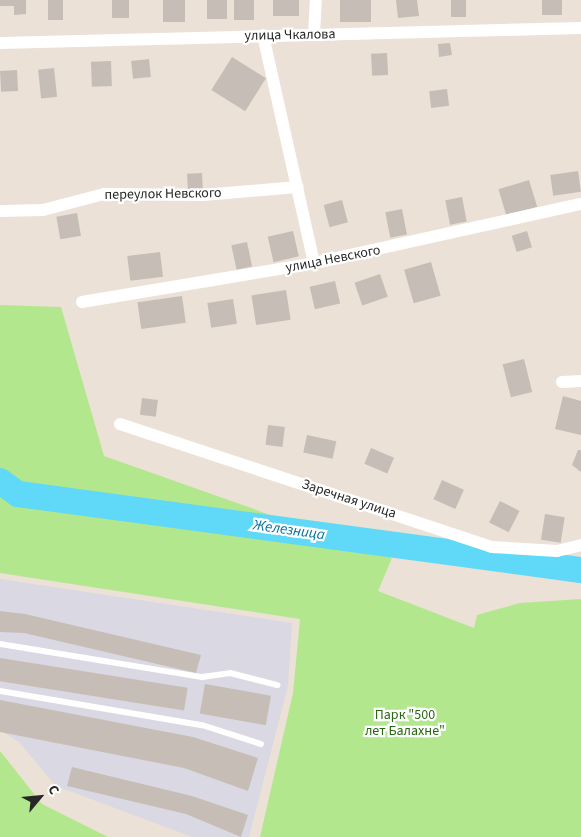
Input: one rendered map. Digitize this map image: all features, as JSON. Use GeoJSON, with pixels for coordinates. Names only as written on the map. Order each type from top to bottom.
{"type":"FeatureCollection","features":[{"type":"Feature","properties":{"kind":"street"},"geometry":{"type":"LineString","coordinates":[[314,36],[316,0]]}},
{"type":"Feature","properties":{"kind":"street","name":"улица Чкалова"},"geometry":{"type":"LineString","coordinates":[[0,43],[581,28]]}},
{"type":"Feature","properties":{"kind":"street"},"geometry":{"type":"LineString","coordinates":[[263,35],[314,263]]}},
{"type":"Feature","properties":{"kind":"street","name":"переулок Невского"},"geometry":{"type":"LineString","coordinates":[[0,211],[43,210],[104,194],[203,195],[298,187]]}},
{"type":"Feature","properties":{"kind":"street","name":"улица Невского"},"geometry":{"type":"LineString","coordinates":[[82,302],[314,263],[581,204]]}},
{"type":"Feature","properties":{"kind":"street"},"geometry":{"type":"LineString","coordinates":[[562,382],[581,381]]}},
{"type":"Feature","properties":{"kind":"street","name":"Заречная улица"},"geometry":{"type":"LineString","coordinates":[[120,424],[492,547],[557,551],[581,545]]}},
{"type":"Feature","properties":{"kind":"lane"},"geometry":{"type":"LineString","coordinates":[[0,644],[202,677],[230,673],[277,685]]}},
{"type":"Feature","properties":{"kind":"lane"},"geometry":{"type":"LineString","coordinates":[[0,691],[140,717],[202,725],[261,744]]}},
{"type":"Feature","properties":{"kind":"shaded area"},"geometry":{"type":"Polygon","coordinates":[[[0,579],[292,623],[288,686],[249,837],[192,837],[56,786],[19,742],[0,730],[0,579]]]}},
{"type":"Feature","properties":{"kind":"green space","name":"Парк \"500 лет Балахне\""},"geometry":{"type":"Polygon","coordinates":[[[0,305],[61,307],[104,456],[392,558],[378,591],[474,628],[477,615],[520,603],[581,599],[581,837],[260,837],[293,693],[300,619],[0,573],[0,305]]]}},
{"type":"Feature","properties":{"kind":"green space"},"geometry":{"type":"Polygon","coordinates":[[[0,751],[42,804],[108,837],[0,837],[0,751]]]}},
{"type":"Feature","properties":{"kind":"building"},"geometry":{"type":"Polygon","coordinates":[[[0,0],[26,0],[26,14],[14,15],[14,6],[0,6],[0,0]]]}},
{"type":"Feature","properties":{"kind":"building"},"geometry":{"type":"Polygon","coordinates":[[[48,0],[63,0],[63,20],[48,20],[48,0]]]}},
{"type":"Feature","properties":{"kind":"building"},"geometry":{"type":"Polygon","coordinates":[[[112,0],[129,0],[129,18],[112,18],[112,0]]]}},
{"type":"Feature","properties":{"kind":"building"},"geometry":{"type":"Polygon","coordinates":[[[163,0],[185,0],[185,22],[163,22],[163,0]]]}},
{"type":"Feature","properties":{"kind":"building"},"geometry":{"type":"Polygon","coordinates":[[[207,0],[227,0],[227,19],[207,19],[207,0]]]}},
{"type":"Feature","properties":{"kind":"building"},"geometry":{"type":"Polygon","coordinates":[[[234,0],[254,0],[254,20],[234,20],[234,0]]]}},
{"type":"Feature","properties":{"kind":"building"},"geometry":{"type":"Polygon","coordinates":[[[273,0],[299,0],[299,16],[273,16],[273,0]]]}},
{"type":"Feature","properties":{"kind":"building"},"geometry":{"type":"Polygon","coordinates":[[[340,0],[371,0],[371,22],[340,22],[340,0]]]}},
{"type":"Feature","properties":{"kind":"building"},"geometry":{"type":"Polygon","coordinates":[[[396,0],[417,0],[419,16],[398,18],[396,0]]]}},
{"type":"Feature","properties":{"kind":"building"},"geometry":{"type":"Polygon","coordinates":[[[451,0],[466,0],[466,17],[451,17],[451,0]]]}},
{"type":"Feature","properties":{"kind":"building"},"geometry":{"type":"Polygon","coordinates":[[[542,0],[562,0],[562,15],[542,15],[542,0]]]}},
{"type":"Feature","properties":{"kind":"building"},"geometry":{"type":"Polygon","coordinates":[[[450,43],[452,55],[439,57],[438,44],[450,43]]]}},
{"type":"Feature","properties":{"kind":"building"},"geometry":{"type":"Polygon","coordinates":[[[387,53],[388,75],[372,76],[371,54],[387,53]]]}},
{"type":"Feature","properties":{"kind":"building"},"geometry":{"type":"Polygon","coordinates":[[[232,57],[266,78],[245,111],[211,90],[232,57]]]}},
{"type":"Feature","properties":{"kind":"building"},"geometry":{"type":"Polygon","coordinates":[[[149,59],[151,77],[133,79],[131,61],[149,59]]]}},
{"type":"Feature","properties":{"kind":"building"},"geometry":{"type":"Polygon","coordinates":[[[111,61],[112,86],[92,87],[91,62],[111,61]]]}},
{"type":"Feature","properties":{"kind":"building"},"geometry":{"type":"Polygon","coordinates":[[[54,68],[57,97],[41,99],[38,70],[54,68]]]}},
{"type":"Feature","properties":{"kind":"building"},"geometry":{"type":"Polygon","coordinates":[[[17,70],[18,91],[1,92],[0,71],[17,70]]]}},
{"type":"Feature","properties":{"kind":"building"},"geometry":{"type":"Polygon","coordinates":[[[447,89],[449,106],[431,108],[429,91],[447,89]]]}},
{"type":"Feature","properties":{"kind":"building"},"geometry":{"type":"Polygon","coordinates":[[[578,171],[581,192],[553,196],[550,175],[578,171]]]}},
{"type":"Feature","properties":{"kind":"building"},"geometry":{"type":"Polygon","coordinates":[[[202,173],[203,190],[188,191],[187,174],[202,173]]]}},
{"type":"Feature","properties":{"kind":"building"},"geometry":{"type":"Polygon","coordinates":[[[529,180],[537,207],[507,216],[498,189],[529,180]]]}},
{"type":"Feature","properties":{"kind":"building"},"geometry":{"type":"Polygon","coordinates":[[[462,197],[467,222],[450,225],[445,200],[462,197]]]}},
{"type":"Feature","properties":{"kind":"building"},"geometry":{"type":"Polygon","coordinates":[[[342,200],[348,222],[330,227],[324,205],[342,200]]]}},
{"type":"Feature","properties":{"kind":"building"},"geometry":{"type":"Polygon","coordinates":[[[402,209],[407,235],[390,238],[385,212],[402,209]]]}},
{"type":"Feature","properties":{"kind":"building"},"geometry":{"type":"Polygon","coordinates":[[[77,213],[81,236],[60,239],[56,217],[77,213]]]}},
{"type":"Feature","properties":{"kind":"building"},"geometry":{"type":"Polygon","coordinates":[[[293,231],[299,256],[274,262],[268,237],[293,231]]]}},
{"type":"Feature","properties":{"kind":"building"},"geometry":{"type":"Polygon","coordinates":[[[527,231],[532,247],[517,252],[512,236],[527,231]]]}},
{"type":"Feature","properties":{"kind":"building"},"geometry":{"type":"Polygon","coordinates":[[[247,242],[252,266],[237,270],[231,245],[247,242]]]}},
{"type":"Feature","properties":{"kind":"building"},"geometry":{"type":"Polygon","coordinates":[[[160,252],[163,277],[130,281],[127,256],[160,252]]]}},
{"type":"Feature","properties":{"kind":"building"},"geometry":{"type":"Polygon","coordinates":[[[431,262],[441,296],[414,303],[404,270],[431,262]]]}},
{"type":"Feature","properties":{"kind":"building"},"geometry":{"type":"Polygon","coordinates":[[[380,274],[388,297],[362,305],[354,283],[380,274]]]}},
{"type":"Feature","properties":{"kind":"building"},"geometry":{"type":"Polygon","coordinates":[[[335,281],[340,303],[315,309],[310,287],[335,281]]]}},
{"type":"Feature","properties":{"kind":"building"},"geometry":{"type":"Polygon","coordinates":[[[286,290],[291,320],[256,325],[251,295],[286,290]]]}},
{"type":"Feature","properties":{"kind":"building"},"geometry":{"type":"Polygon","coordinates":[[[182,296],[186,323],[141,329],[137,302],[182,296]]]}},
{"type":"Feature","properties":{"kind":"building"},"geometry":{"type":"Polygon","coordinates":[[[233,299],[237,324],[211,328],[207,303],[233,299]]]}},
{"type":"Feature","properties":{"kind":"building"},"geometry":{"type":"Polygon","coordinates":[[[524,359],[532,392],[511,397],[503,364],[524,359]]]}},
{"type":"Feature","properties":{"kind":"building"},"geometry":{"type":"Polygon","coordinates":[[[563,396],[581,401],[581,435],[555,429],[563,396]]]}},
{"type":"Feature","properties":{"kind":"building"},"geometry":{"type":"Polygon","coordinates":[[[142,398],[158,400],[156,417],[140,415],[142,398]]]}},
{"type":"Feature","properties":{"kind":"building"},"geometry":{"type":"Polygon","coordinates":[[[268,425],[285,427],[282,447],[266,445],[268,425]]]}},
{"type":"Feature","properties":{"kind":"building"},"geometry":{"type":"Polygon","coordinates":[[[307,435],[336,441],[333,459],[303,453],[307,435]]]}},
{"type":"Feature","properties":{"kind":"building"},"geometry":{"type":"Polygon","coordinates":[[[371,448],[394,458],[387,473],[364,464],[371,448]]]}},
{"type":"Feature","properties":{"kind":"building"},"geometry":{"type":"Polygon","coordinates":[[[578,450],[581,450],[581,472],[572,465],[578,450]]]}},
{"type":"Feature","properties":{"kind":"building"},"geometry":{"type":"Polygon","coordinates":[[[442,480],[464,490],[455,509],[433,499],[442,480]]]}},
{"type":"Feature","properties":{"kind":"building"},"geometry":{"type":"Polygon","coordinates":[[[500,501],[520,511],[509,532],[489,522],[500,501]]]}},
{"type":"Feature","properties":{"kind":"building"},"geometry":{"type":"Polygon","coordinates":[[[545,514],[565,517],[561,543],[541,540],[545,514]]]}},
{"type":"Feature","properties":{"kind":"building"},"geometry":{"type":"Polygon","coordinates":[[[0,611],[25,614],[201,655],[196,673],[24,633],[0,632],[0,611]]]}},
{"type":"Feature","properties":{"kind":"building"},"geometry":{"type":"Polygon","coordinates":[[[0,658],[188,688],[184,710],[0,681],[0,658]]]}},
{"type":"Feature","properties":{"kind":"building"},"geometry":{"type":"Polygon","coordinates":[[[205,684],[271,696],[266,725],[200,714],[205,684]]]}},
{"type":"Feature","properties":{"kind":"building"},"geometry":{"type":"Polygon","coordinates":[[[0,700],[193,737],[258,758],[248,791],[184,768],[0,732],[0,700]]]}},
{"type":"Feature","properties":{"kind":"building"},"geometry":{"type":"Polygon","coordinates":[[[72,767],[192,796],[248,815],[241,837],[186,814],[67,786],[72,767]]]}},
{"type":"Feature","properties":{"kind":"waterway","name":"Железница"},"geometry":{"type":"LineString","coordinates":[[0,481],[18,494],[581,570]]}}]}
